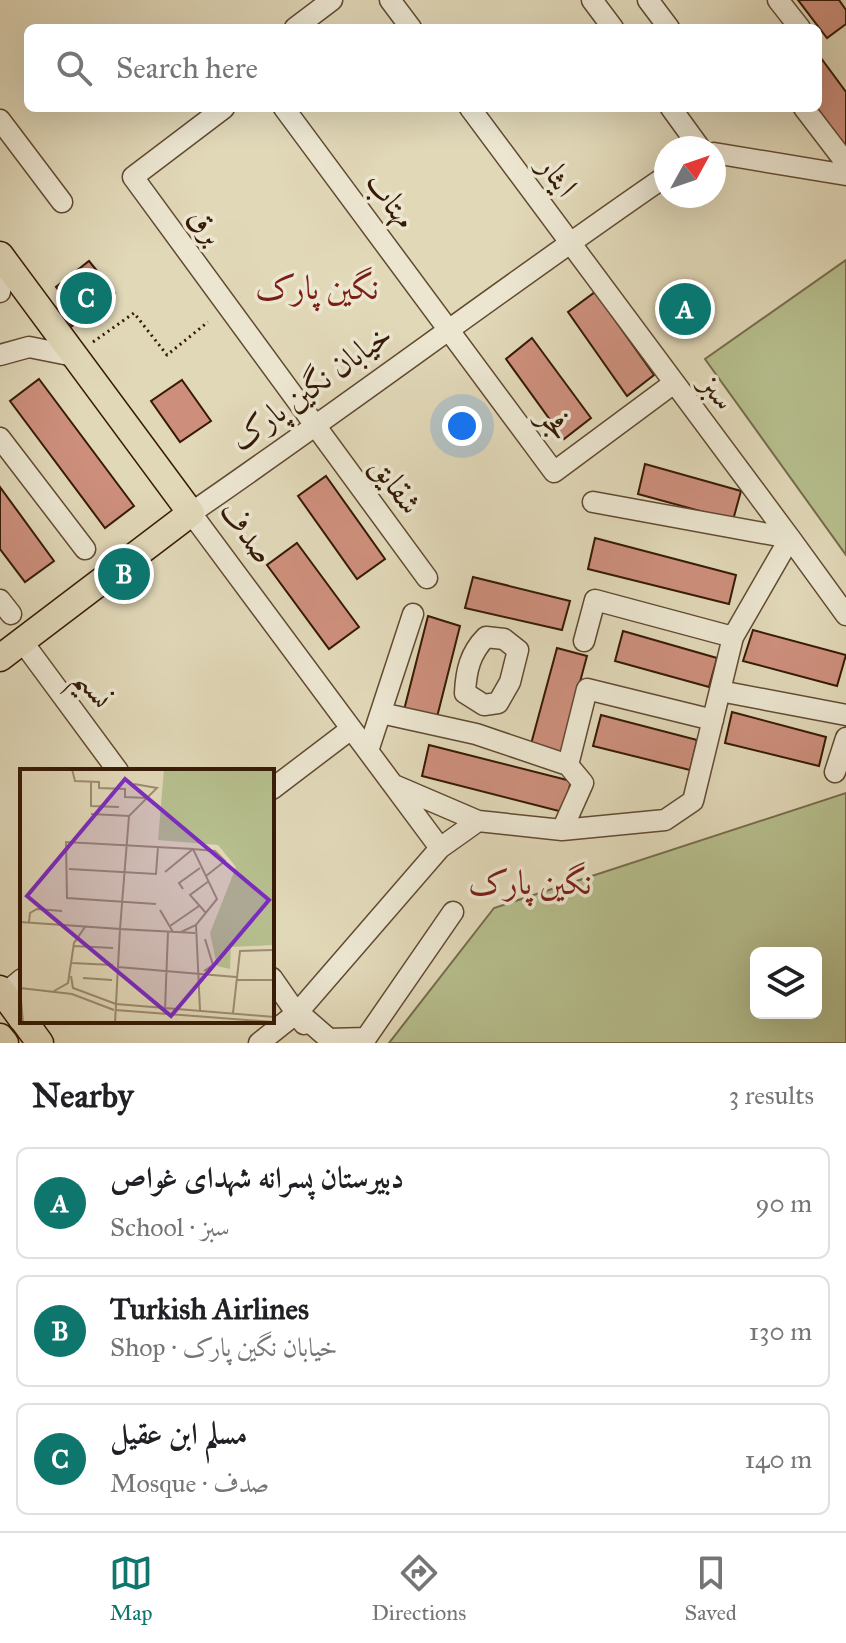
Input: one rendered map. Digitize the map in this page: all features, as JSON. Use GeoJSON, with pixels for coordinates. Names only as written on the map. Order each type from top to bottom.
{"type":"FeatureCollection","features":[{"type":"Feature","properties":{"kind":"main road","name":"صدف"},"geometry":{"type":"LineString","coordinates":[[2,258],[191,513]]}},
{"type":"Feature","properties":{"kind":"main road","name":"خیابان نگین پارک"},"geometry":{"type":"LineString","coordinates":[[0,658],[191,513]]}},
{"type":"Feature","properties":{"kind":"main road"},"geometry":{"type":"LineString","coordinates":[[6,990],[20,1015]]}},
{"type":"Feature","properties":{"kind":"main road"},"geometry":{"type":"LineString","coordinates":[[25,1023],[40,1043]]}},
{"type":"Feature","properties":{"kind":"main road"},"geometry":{"type":"LineString","coordinates":[[0,1037],[5,1043]]}},
{"type":"Feature","properties":{"kind":"street"},"geometry":{"type":"LineString","coordinates":[[300,24],[332,0]]}},
{"type":"Feature","properties":{"kind":"street"},"geometry":{"type":"LineString","coordinates":[[390,0],[408,24]]}},
{"type":"Feature","properties":{"kind":"street"},"geometry":{"type":"LineString","coordinates":[[592,0],[610,24]]}},
{"type":"Feature","properties":{"kind":"street"},"geometry":{"type":"LineString","coordinates":[[648,0],[666,24]]}},
{"type":"Feature","properties":{"kind":"street"},"geometry":{"type":"LineString","coordinates":[[778,0],[797,24]]}},
{"type":"Feature","properties":{"kind":"street","name":"برق"},"geometry":{"type":"LineString","coordinates":[[219,112],[133,177],[316,427]]}},
{"type":"Feature","properties":{"kind":"street","name":"مهتاب"},"geometry":{"type":"LineString","coordinates":[[287,112],[450,328]]}},
{"type":"Feature","properties":{"kind":"street","name":"ایثار"},"geometry":{"type":"LineString","coordinates":[[473,112],[569,242]]}},
{"type":"Feature","properties":{"kind":"street"},"geometry":{"type":"LineString","coordinates":[[674,112],[691,136]]}},
{"type":"Feature","properties":{"kind":"street"},"geometry":{"type":"LineString","coordinates":[[807,112],[846,163]]}},
{"type":"Feature","properties":{"kind":"street"},"geometry":{"type":"LineString","coordinates":[[0,120],[62,202]]}},
{"type":"Feature","properties":{"kind":"street"},"geometry":{"type":"LineString","coordinates":[[726,155],[846,175]]}},
{"type":"Feature","properties":{"kind":"street","name":"خیابان نگین پارک"},"geometry":{"type":"LineString","coordinates":[[191,513],[654,184]]}},
{"type":"Feature","properties":{"kind":"street","name":"سبز"},"geometry":{"type":"LineString","coordinates":[[569,242],[846,615]]}},
{"type":"Feature","properties":{"kind":"street"},"geometry":{"type":"LineString","coordinates":[[0,292],[2,258]]}},
{"type":"Feature","properties":{"kind":"street","name":"فجر"},"geometry":{"type":"LineString","coordinates":[[450,328],[554,472],[674,383]]}},
{"type":"Feature","properties":{"kind":"street"},"geometry":{"type":"LineString","coordinates":[[0,355],[29,347],[74,356]]}},
{"type":"Feature","properties":{"kind":"street","name":"شقایق"},"geometry":{"type":"LineString","coordinates":[[316,427],[427,578]]}},
{"type":"Feature","properties":{"kind":"street"},"geometry":{"type":"LineString","coordinates":[[0,438],[85,549]]}},
{"type":"Feature","properties":{"kind":"street"},"geometry":{"type":"LineString","coordinates":[[394,785],[478,821],[562,830],[665,820],[693,801],[733,637],[790,538],[593,502]]}},
{"type":"Feature","properties":{"kind":"street","name":"صدف"},"geometry":{"type":"LineString","coordinates":[[191,513],[440,848]]}},
{"type":"Feature","properties":{"kind":"street"},"geometry":{"type":"LineString","coordinates":[[584,641],[595,600],[733,637]]}},
{"type":"Feature","properties":{"kind":"street"},"geometry":{"type":"LineString","coordinates":[[368,751],[413,614]]}},
{"type":"Feature","properties":{"kind":"street","name":"نسیم"},"geometry":{"type":"LineString","coordinates":[[22,641],[117,769]]}},
{"type":"Feature","properties":{"kind":"street"},"geometry":{"type":"LineString","coordinates":[[568,765],[587,689],[713,720]]}},
{"type":"Feature","properties":{"kind":"street"},"geometry":{"type":"LineString","coordinates":[[720,691],[846,715]]}},
{"type":"Feature","properties":{"kind":"street"},"geometry":{"type":"LineString","coordinates":[[476,734],[484,705]]}},
{"type":"Feature","properties":{"kind":"street"},"geometry":{"type":"LineString","coordinates":[[381,713],[476,734],[568,765],[583,783],[562,830]]}},
{"type":"Feature","properties":{"kind":"street"},"geometry":{"type":"LineString","coordinates":[[274,787],[351,729]]}},
{"type":"Feature","properties":{"kind":"street"},"geometry":{"type":"LineString","coordinates":[[835,772],[846,738]]}},
{"type":"Feature","properties":{"kind":"street"},"geometry":{"type":"LineString","coordinates":[[259,1043],[298,1012],[440,848],[478,821]]}},
{"type":"Feature","properties":{"kind":"street"},"geometry":{"type":"LineString","coordinates":[[298,1012],[329,1039],[366,1038],[453,912]]}},
{"type":"Feature","properties":{"kind":"street"},"geometry":{"type":"LineString","coordinates":[[274,981],[316,1043]]}},
{"type":"Feature","properties":{"kind":"path"},"geometry":{"type":"LineString","coordinates":[[74,356],[134,313],[167,355],[208,322]]}},
{"type":"Feature","properties":{"kind":"green space"},"geometry":{"type":"Polygon","coordinates":[[[846,260],[846,555],[705,359],[846,260]]]}},
{"type":"Feature","properties":{"kind":"green space"},"geometry":{"type":"Polygon","coordinates":[[[846,793],[846,1043],[389,1043],[494,908],[846,793]]]}},
{"type":"Feature","properties":{"kind":"building"},"geometry":{"type":"Polygon","coordinates":[[[798,0],[839,0],[846,10],[846,24],[827,38],[822,31],[822,24],[816,24],[798,0]]]}},
{"type":"Feature","properties":{"kind":"building"},"geometry":{"type":"Polygon","coordinates":[[[822,59],[846,92],[846,148],[820,112],[822,59]]]}},
{"type":"Feature","properties":{"kind":"building"},"geometry":{"type":"Polygon","coordinates":[[[89,261],[115,293],[72,326],[61,311],[69,304],[56,287],[89,261]]]}},
{"type":"Feature","properties":{"kind":"building"},"geometry":{"type":"Polygon","coordinates":[[[595,292],[654,375],[627,396],[568,312],[595,292]]]}},
{"type":"Feature","properties":{"kind":"building"},"geometry":{"type":"Polygon","coordinates":[[[532,338],[591,418],[564,439],[506,359],[532,338]]]}},
{"type":"Feature","properties":{"kind":"building"},"geometry":{"type":"Polygon","coordinates":[[[39,379],[134,506],[105,528],[10,401],[39,379]]]}},
{"type":"Feature","properties":{"kind":"building"},"geometry":{"type":"Polygon","coordinates":[[[182,380],[211,421],[180,442],[151,401],[182,380]]]}},
{"type":"Feature","properties":{"kind":"building"},"geometry":{"type":"Polygon","coordinates":[[[645,464],[741,491],[733,520],[638,494],[645,464]]]}},
{"type":"Feature","properties":{"kind":"building"},"geometry":{"type":"Polygon","coordinates":[[[326,476],[385,559],[357,579],[298,496],[326,476]]]}},
{"type":"Feature","properties":{"kind":"building"},"geometry":{"type":"Polygon","coordinates":[[[0,487],[54,561],[25,582],[0,549],[0,487]]]}},
{"type":"Feature","properties":{"kind":"building"},"geometry":{"type":"Polygon","coordinates":[[[595,538],[736,575],[729,604],[588,569],[595,538]]]}},
{"type":"Feature","properties":{"kind":"building"},"geometry":{"type":"Polygon","coordinates":[[[297,543],[359,627],[329,649],[267,565],[297,543]]]}},
{"type":"Feature","properties":{"kind":"building"},"geometry":{"type":"Polygon","coordinates":[[[473,577],[570,601],[562,630],[465,608],[473,577]]]}},
{"type":"Feature","properties":{"kind":"building"},"geometry":{"type":"Polygon","coordinates":[[[428,616],[460,626],[437,717],[404,710],[428,616]]]}},
{"type":"Feature","properties":{"kind":"building"},"geometry":{"type":"Polygon","coordinates":[[[753,630],[846,655],[837,686],[743,661],[753,630]]]}},
{"type":"Feature","properties":{"kind":"building"},"geometry":{"type":"Polygon","coordinates":[[[623,631],[717,658],[709,687],[615,661],[623,631]]]}},
{"type":"Feature","properties":{"kind":"building"},"geometry":{"type":"Polygon","coordinates":[[[557,648],[587,656],[561,752],[531,744],[557,648]]]}},
{"type":"Feature","properties":{"kind":"building"},"geometry":{"type":"Polygon","coordinates":[[[732,712],[826,737],[819,766],[725,743],[732,712]]]}},
{"type":"Feature","properties":{"kind":"building"},"geometry":{"type":"Polygon","coordinates":[[[601,715],[697,740],[690,770],[593,746],[601,715]]]}},
{"type":"Feature","properties":{"kind":"building"},"geometry":{"type":"Polygon","coordinates":[[[429,745],[571,781],[563,812],[422,776],[429,745]]]}},
{"type":"Feature","properties":{"kind":"place","name":"مسلم ابن عقیل"},"geometry":{"type":"Point","coordinates":[86,298]}},
{"type":"Feature","properties":{"kind":"place","name":"دبیرستان پسرانه شهدای غواص"},"geometry":{"type":"Point","coordinates":[685,309]}},
{"type":"Feature","properties":{"kind":"place","name":"Turkish Airlines"},"geometry":{"type":"Point","coordinates":[124,574]}},
{"type":"Feature","properties":{"kind":"district","name":"نگین پارک"},"geometry":{"type":"Point","coordinates":[317,287]}},
{"type":"Feature","properties":{"kind":"district","name":"نگین پارک"},"geometry":{"type":"Point","coordinates":[530,882]}}]}
